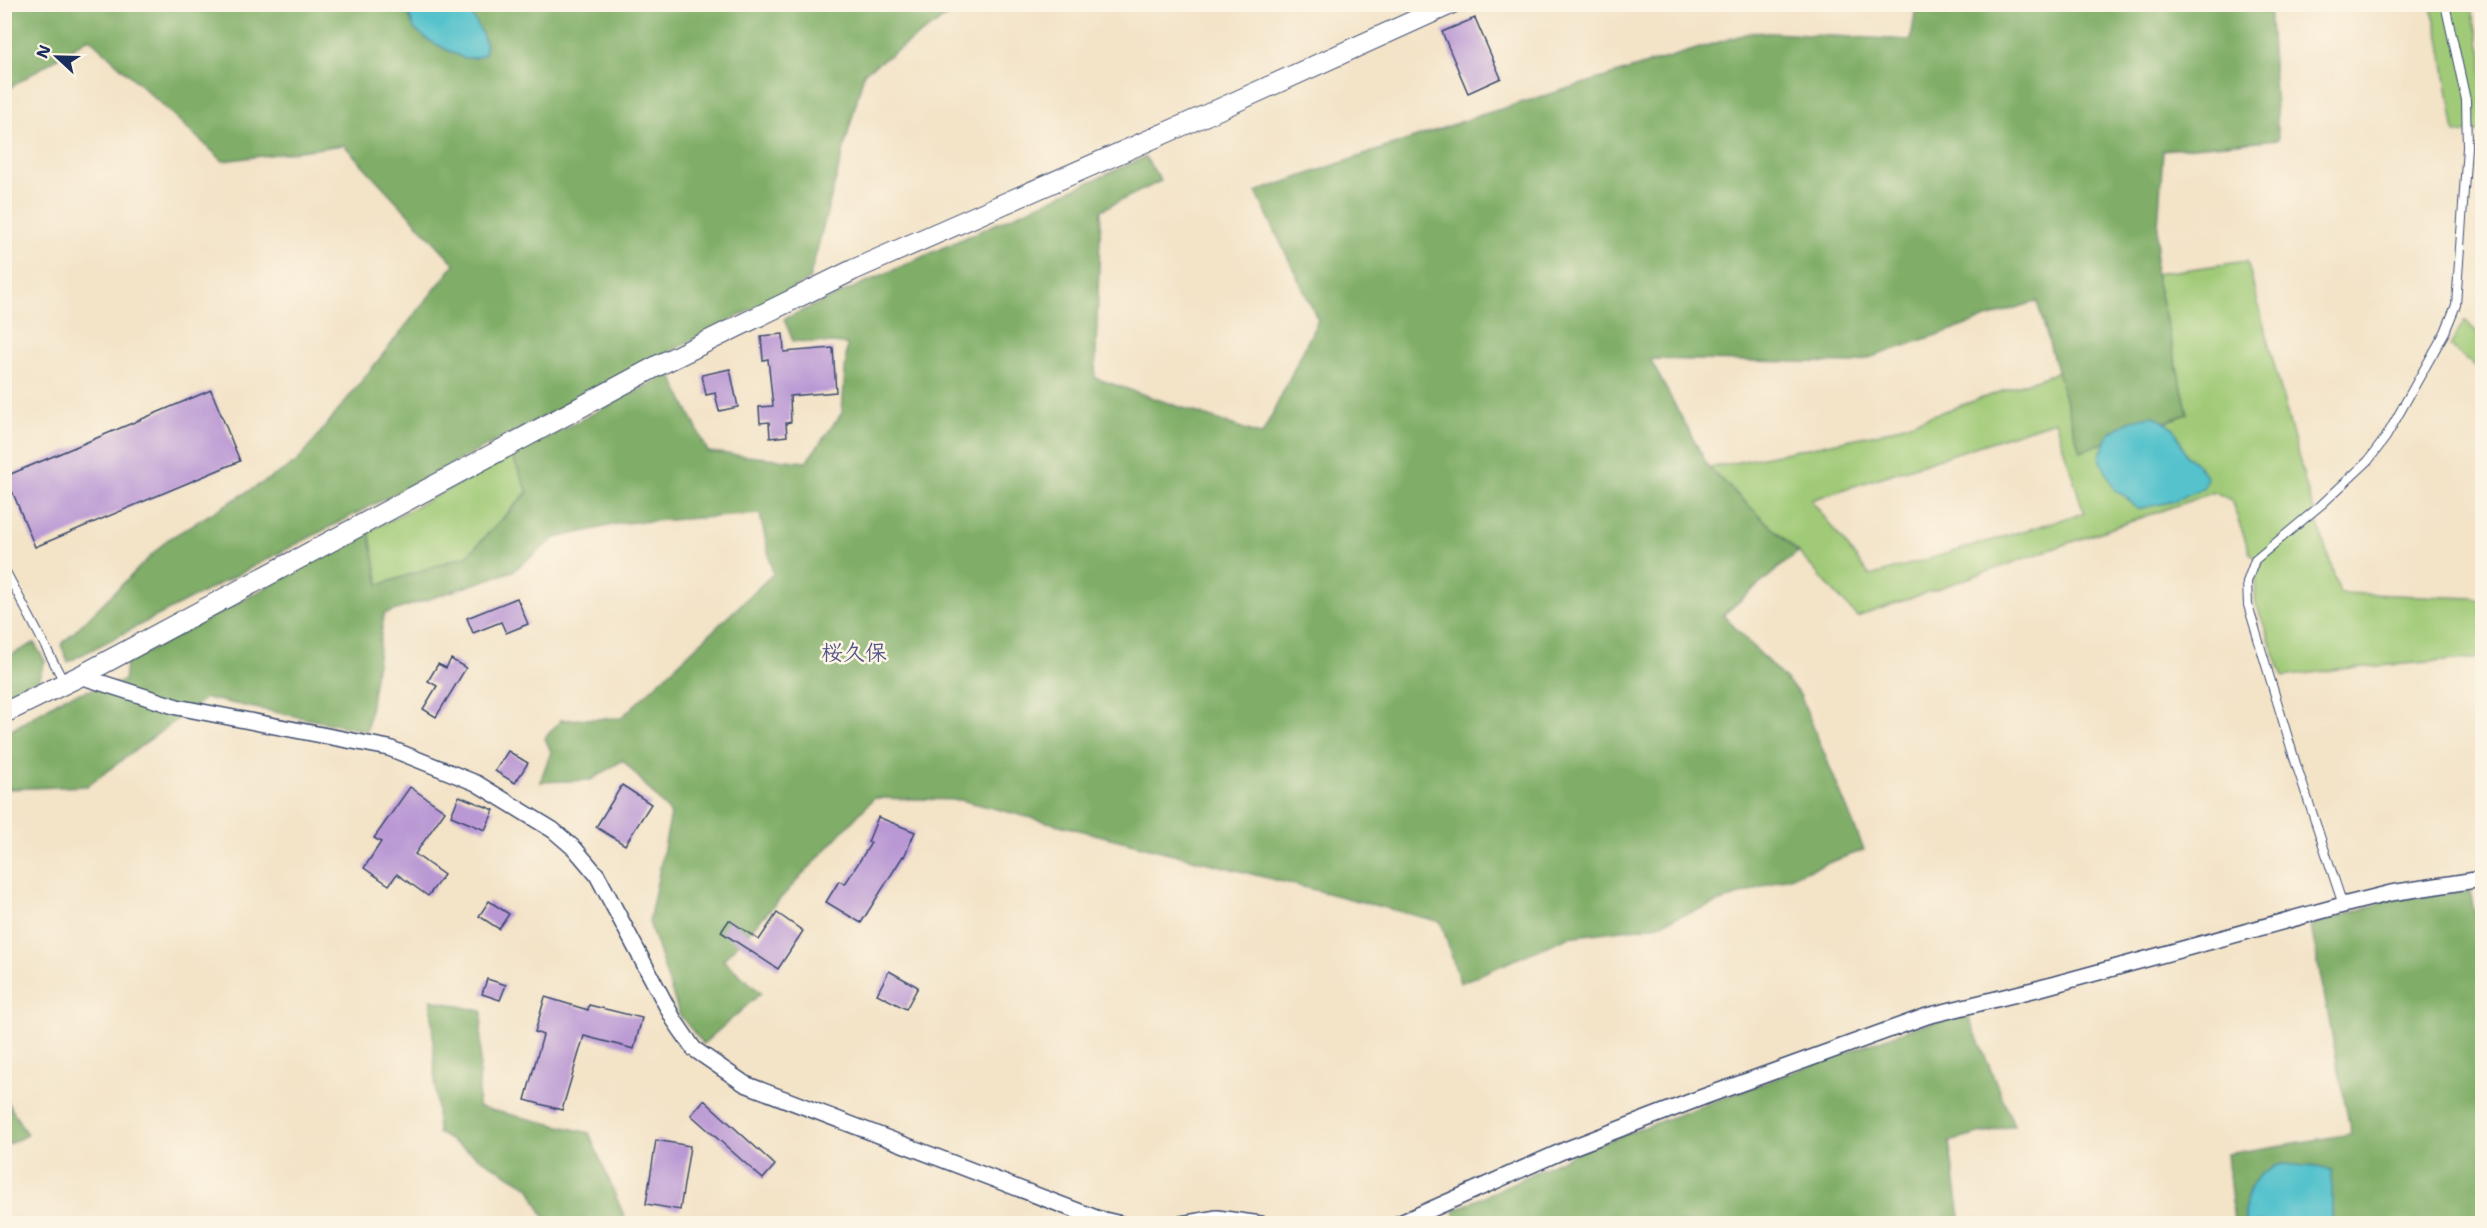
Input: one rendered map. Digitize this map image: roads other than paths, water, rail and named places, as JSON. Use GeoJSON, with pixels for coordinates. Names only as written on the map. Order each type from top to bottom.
{"type":"FeatureCollection","features":[{"type":"Feature","properties":{"kind":"street"},"geometry":{"type":"LineString","coordinates":[[4,713],[72,680],[657,366],[832,280],[1451,4]]}},
{"type":"Feature","properties":{"kind":"street"},"geometry":{"type":"LineString","coordinates":[[72,680],[177,707],[389,748],[476,783],[553,830],[575,849],[597,875],[609,895],[674,1020],[694,1049],[716,1066],[746,1084],[1085,1214],[1121,1224]]}},
{"type":"Feature","properties":{"kind":"street"},"geometry":{"type":"LineString","coordinates":[[1398,1224],[1576,1146],[1703,1096],[1927,1016],[2048,986],[2391,893],[2482,879]]}},
{"type":"Feature","properties":{"kind":"street"},"geometry":{"type":"LineString","coordinates":[[1181,1224],[1217,1218],[1261,1224]]}},
{"type":"Feature","properties":{"kind":"lane"},"geometry":{"type":"LineString","coordinates":[[2343,905],[2296,764],[2248,605],[2247,582],[2256,560],[2321,505],[2368,460],[2386,437],[2445,332],[2456,305],[2466,147],[2466,100],[2445,4]]}},
{"type":"Feature","properties":{"kind":"lane"},"geometry":{"type":"LineString","coordinates":[[4,568],[72,680]]}},
{"type":"Feature","properties":{"kind":"water"},"geometry":{"type":"Polygon","coordinates":[[[406,5],[468,5],[485,41],[485,54],[475,58],[463,58],[430,41],[414,29],[406,5]]]}},
{"type":"Feature","properties":{"kind":"water"},"geometry":{"type":"Polygon","coordinates":[[[2153,415],[2174,428],[2187,456],[2200,467],[2207,478],[2203,488],[2171,502],[2137,509],[2125,496],[2115,491],[2099,456],[2110,433],[2129,421],[2153,415]]]}},
{"type":"Feature","properties":{"kind":"water"},"geometry":{"type":"Polygon","coordinates":[[[2282,1164],[2332,1171],[2332,1223],[2245,1223],[2246,1203],[2252,1186],[2263,1173],[2282,1164]]]}},
{"type":"Feature","properties":{"kind":"district","name":"桜久保"},"geometry":{"type":"Point","coordinates":[854,652]}}]}
